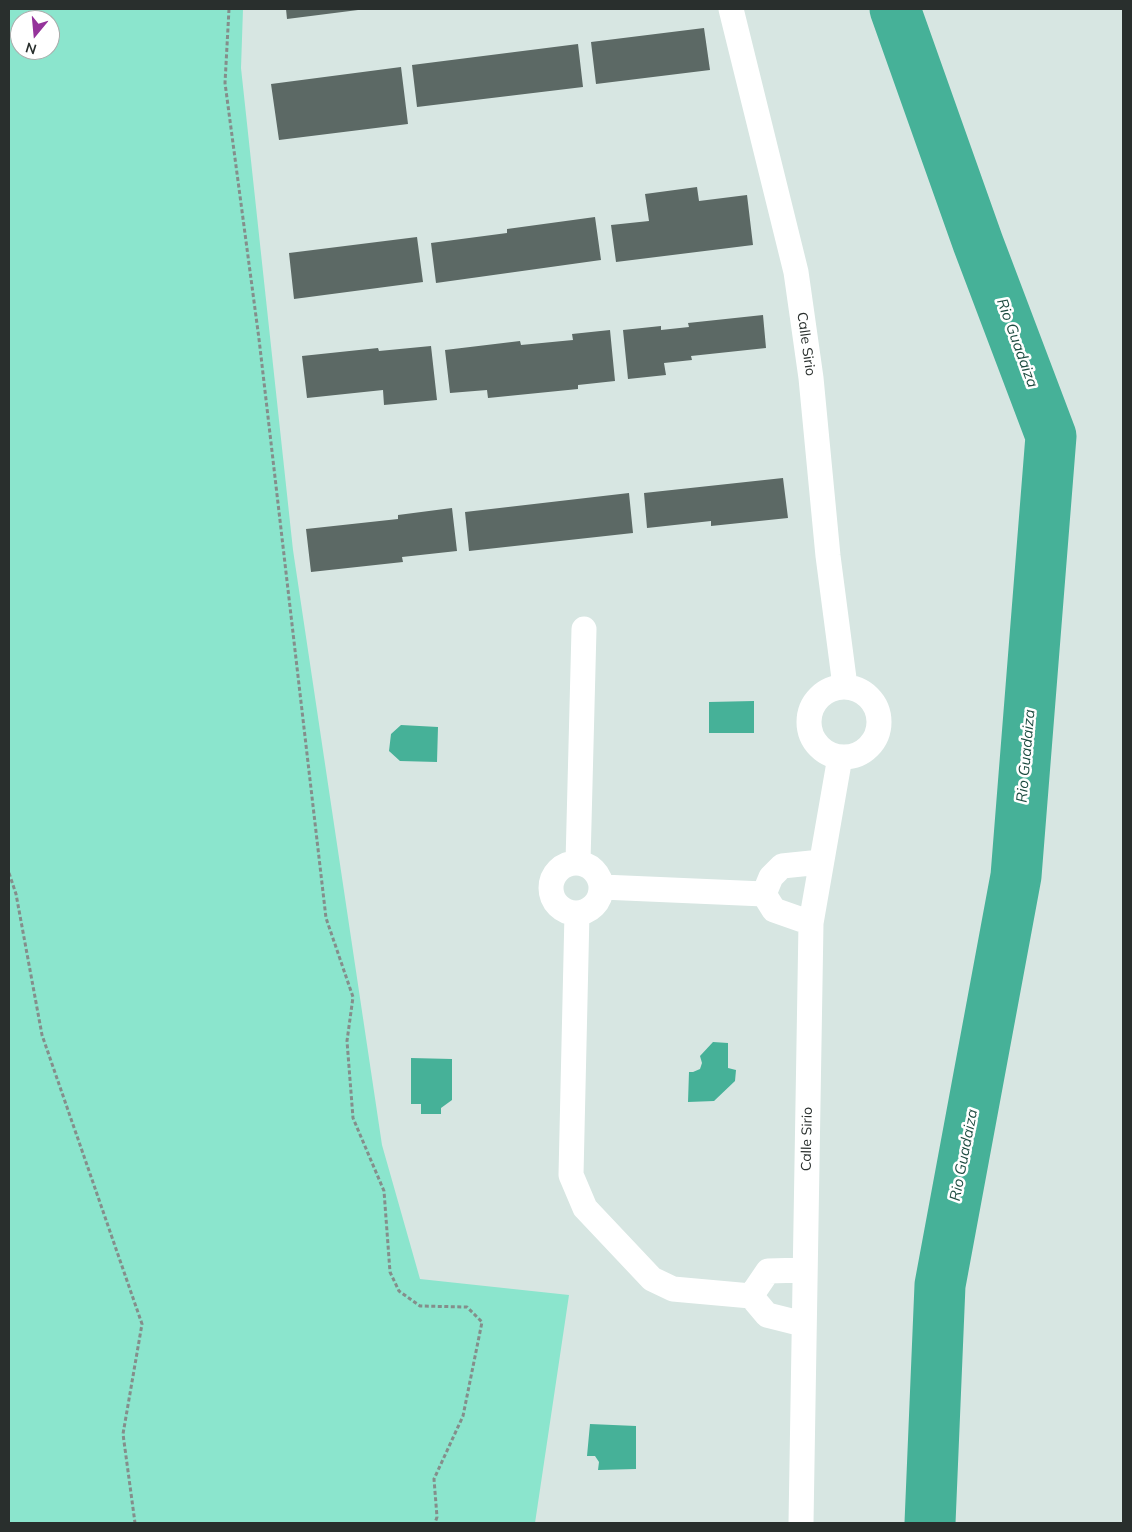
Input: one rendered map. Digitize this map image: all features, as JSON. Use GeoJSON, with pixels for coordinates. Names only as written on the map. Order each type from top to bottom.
{"type":"FeatureCollection","features":[{"type":"Feature","properties":{"kind":"street","name":"Calle Sirio"},"geometry":{"type":"LineString","coordinates":[[731,9],[796,272],[811,378],[828,556],[844,686]]}},
{"type":"Feature","properties":{"kind":"street"},"geometry":{"type":"LineString","coordinates":[[578,862],[584,629]]}},
{"type":"Feature","properties":{"kind":"street"},"geometry":{"type":"LineString","coordinates":[[844,686],[863,692],[876,705],[880,724],[874,742],[859,754],[840,757],[823,751],[811,738],[808,720],[813,702],[827,690],[844,686]]}},
{"type":"Feature","properties":{"kind":"street","name":"Calle Sirio"},"geometry":{"type":"LineString","coordinates":[[801,1523],[811,923],[840,757]]}},
{"type":"Feature","properties":{"kind":"street"},"geometry":{"type":"LineString","coordinates":[[578,862],[589,866],[598,875],[602,887],[600,897],[595,905],[587,911],[577,913],[564,910],[554,901],[550,887],[554,874],[564,865],[578,862]]}},
{"type":"Feature","properties":{"kind":"street"},"geometry":{"type":"LineString","coordinates":[[764,894],[771,877],[782,866],[821,862]]}},
{"type":"Feature","properties":{"kind":"street"},"geometry":{"type":"LineString","coordinates":[[602,887],[764,894]]}},
{"type":"Feature","properties":{"kind":"street"},"geometry":{"type":"LineString","coordinates":[[764,894],[774,910],[811,923]]}},
{"type":"Feature","properties":{"kind":"street"},"geometry":{"type":"LineString","coordinates":[[577,913],[571,1176],[585,1208],[652,1279],[673,1289],[751,1296],[767,1315],[803,1324]]}},
{"type":"Feature","properties":{"kind":"street"},"geometry":{"type":"LineString","coordinates":[[751,1296],[768,1271],[804,1270]]}},
{"type":"Feature","properties":{"kind":"path"},"geometry":{"type":"LineString","coordinates":[[229,9],[225,83],[259,339],[326,918],[353,997],[347,1041],[353,1118],[384,1191],[390,1272],[399,1291],[420,1306],[467,1307],[482,1322],[463,1416],[434,1479],[437,1517],[435,1523]]}},
{"type":"Feature","properties":{"kind":"path"},"geometry":{"type":"LineString","coordinates":[[9,873],[16,894],[42,1035],[142,1324],[123,1434],[135,1523]]}},
{"type":"Feature","properties":{"kind":"shaded area"},"geometry":{"type":"Polygon","coordinates":[[[9,9],[243,9],[241,68],[293,550],[382,1145],[420,1279],[569,1295],[535,1523],[9,1523],[9,9]]]}},
{"type":"Feature","properties":{"kind":"shaded area"},"geometry":{"type":"Polygon","coordinates":[[[754,701],[754,733],[709,733],[709,702],[754,701]]]}},
{"type":"Feature","properties":{"kind":"shaded area"},"geometry":{"type":"Polygon","coordinates":[[[401,725],[438,727],[437,762],[400,761],[389,751],[391,734],[401,725]]]}},
{"type":"Feature","properties":{"kind":"shaded area"},"geometry":{"type":"Polygon","coordinates":[[[713,1042],[728,1043],[728,1068],[736,1070],[735,1081],[714,1101],[688,1102],[689,1072],[700,1069],[702,1063],[700,1056],[713,1042]]]}},
{"type":"Feature","properties":{"kind":"shaded area"},"geometry":{"type":"Polygon","coordinates":[[[411,1058],[452,1059],[452,1100],[441,1108],[441,1114],[421,1114],[421,1104],[411,1104],[411,1058]]]}},
{"type":"Feature","properties":{"kind":"shaded area"},"geometry":{"type":"Polygon","coordinates":[[[590,1424],[636,1426],[636,1469],[598,1470],[599,1462],[595,1456],[587,1456],[590,1424]]]}},
{"type":"Feature","properties":{"kind":"building"},"geometry":{"type":"Polygon","coordinates":[[[286,9],[358,9],[358,10],[287,19],[286,9]]]}},
{"type":"Feature","properties":{"kind":"building"},"geometry":{"type":"Polygon","coordinates":[[[704,28],[710,70],[596,84],[591,42],[704,28]]]}},
{"type":"Feature","properties":{"kind":"building"},"geometry":{"type":"Polygon","coordinates":[[[578,44],[583,87],[417,107],[412,65],[578,44]]]}},
{"type":"Feature","properties":{"kind":"building"},"geometry":{"type":"Polygon","coordinates":[[[401,67],[408,124],[279,140],[271,84],[401,67]]]}},
{"type":"Feature","properties":{"kind":"building"},"geometry":{"type":"Polygon","coordinates":[[[697,187],[699,201],[747,195],[753,245],[616,262],[611,225],[649,221],[645,194],[697,187]]]}},
{"type":"Feature","properties":{"kind":"building"},"geometry":{"type":"Polygon","coordinates":[[[595,217],[601,260],[436,283],[431,243],[507,233],[507,229],[595,217]]]}},
{"type":"Feature","properties":{"kind":"building"},"geometry":{"type":"Polygon","coordinates":[[[417,237],[423,282],[294,299],[289,253],[417,237]]]}},
{"type":"Feature","properties":{"kind":"building"},"geometry":{"type":"Polygon","coordinates":[[[763,315],[766,348],[691,356],[692,360],[664,363],[666,375],[628,379],[623,330],[661,326],[661,330],[689,327],[688,323],[763,315]]]}},
{"type":"Feature","properties":{"kind":"building"},"geometry":{"type":"Polygon","coordinates":[[[610,330],[615,381],[578,385],[578,389],[488,398],[487,390],[450,393],[445,350],[520,341],[521,345],[573,340],[572,334],[610,330]]]}},
{"type":"Feature","properties":{"kind":"building"},"geometry":{"type":"Polygon","coordinates":[[[431,346],[437,400],[384,405],[383,390],[307,398],[302,356],[378,348],[379,351],[431,346]]]}},
{"type":"Feature","properties":{"kind":"building"},"geometry":{"type":"Polygon","coordinates":[[[783,478],[788,518],[711,526],[711,521],[647,528],[644,493],[783,478]]]}},
{"type":"Feature","properties":{"kind":"building"},"geometry":{"type":"Polygon","coordinates":[[[629,493],[633,533],[469,551],[465,512],[629,493]]]}},
{"type":"Feature","properties":{"kind":"building"},"geometry":{"type":"Polygon","coordinates":[[[452,508],[457,551],[402,557],[403,562],[311,572],[306,529],[398,519],[398,515],[452,508]]]}},
{"type":"Feature","properties":{"kind":"waterway","name":"Rio Guadaiza"},"geometry":{"type":"LineString","coordinates":[[895,9],[978,243],[1051,436],[1016,876],[940,1285],[930,1523]]}}]}
